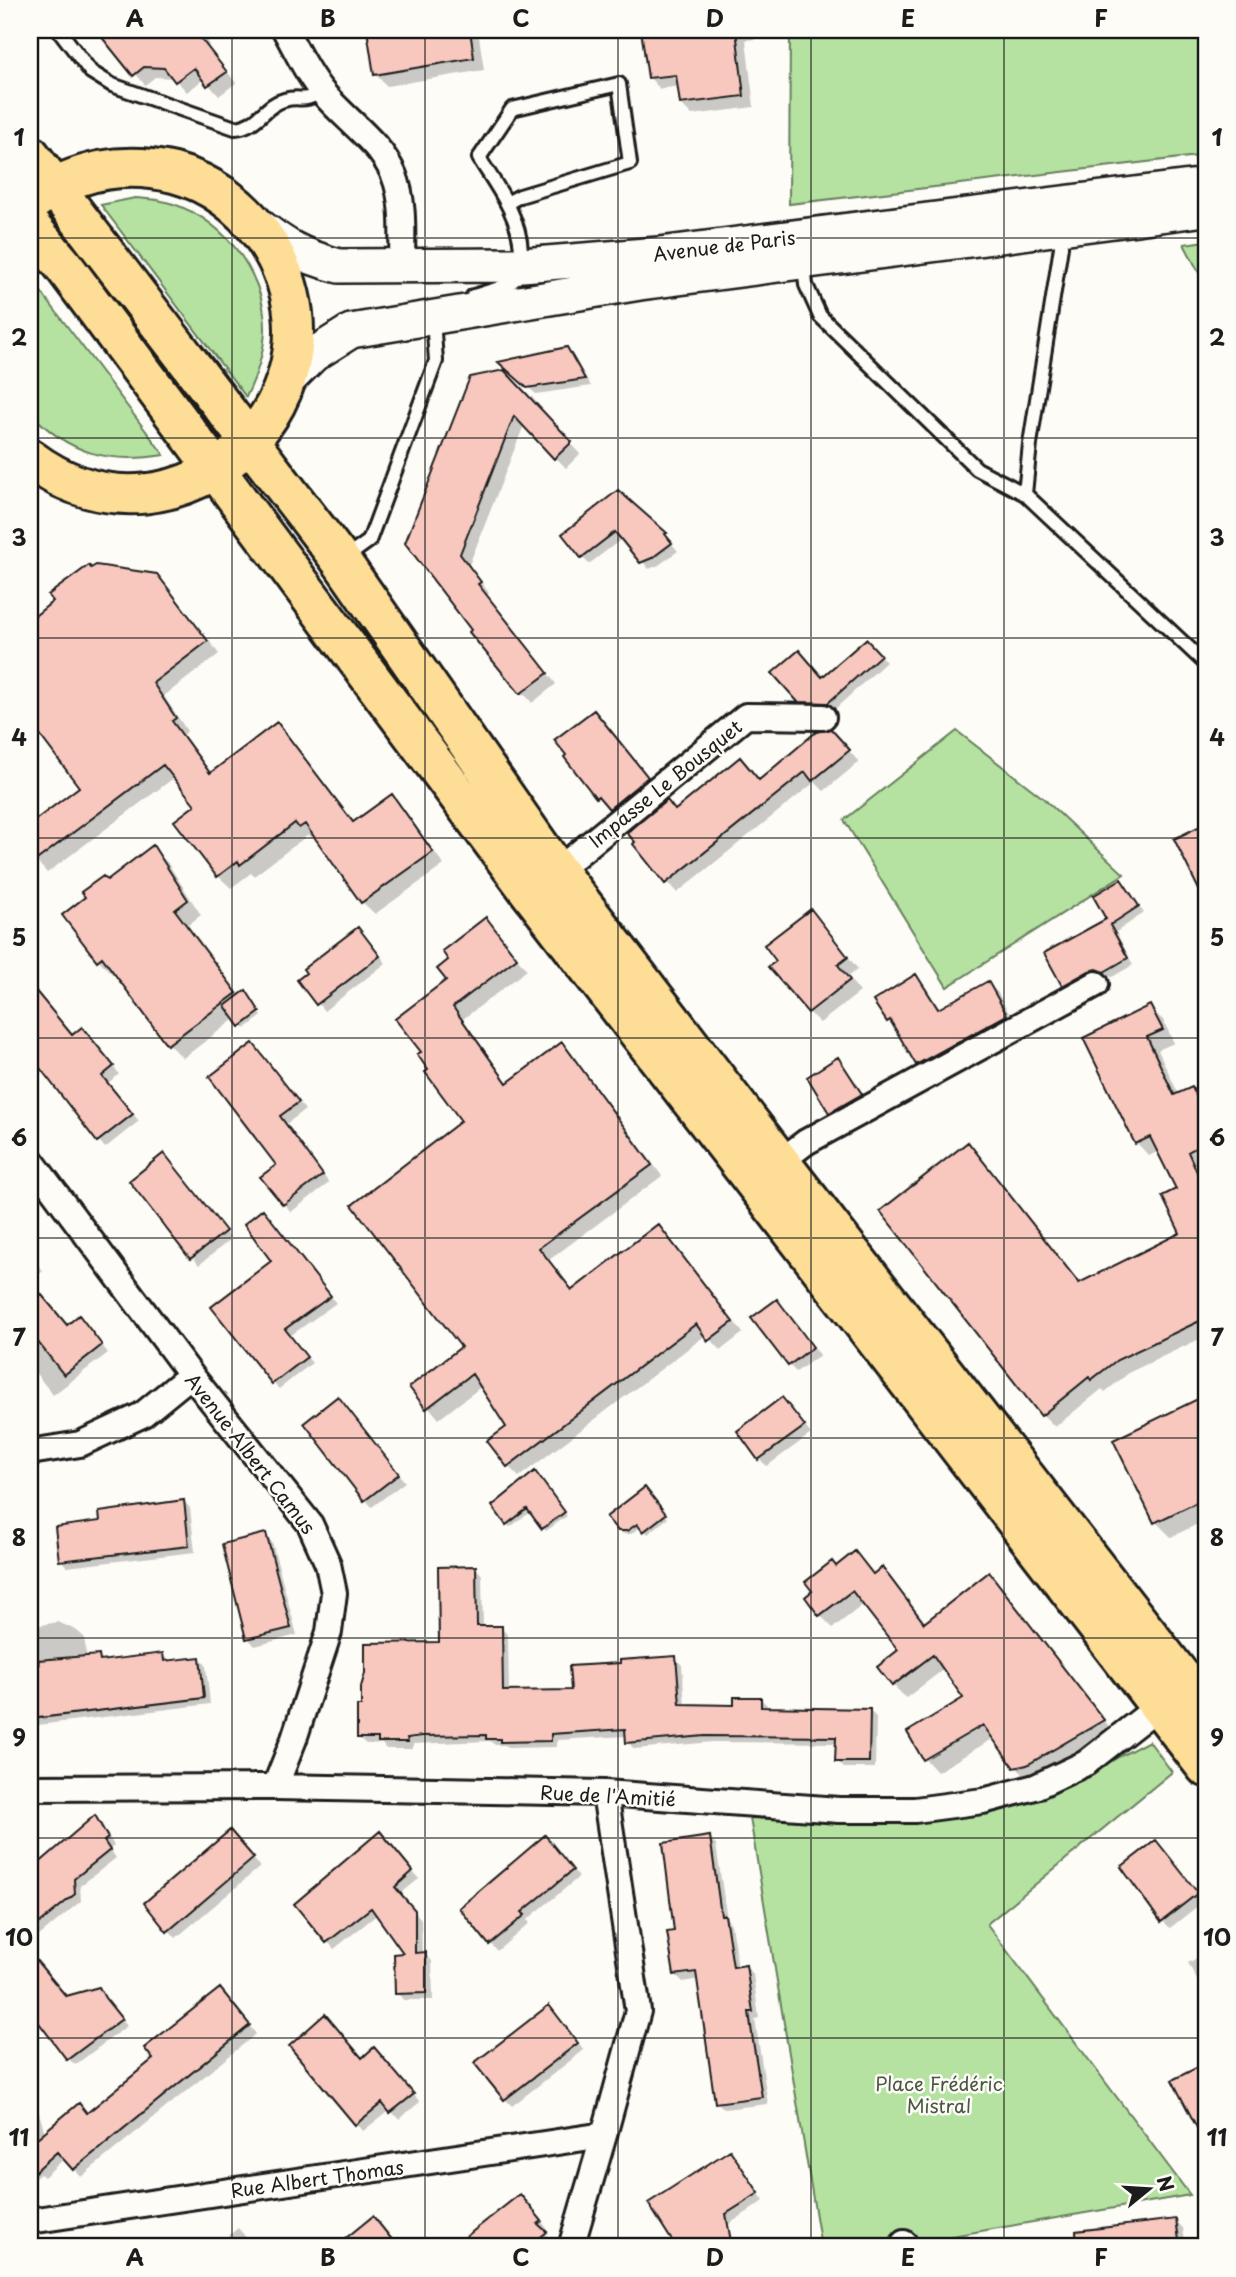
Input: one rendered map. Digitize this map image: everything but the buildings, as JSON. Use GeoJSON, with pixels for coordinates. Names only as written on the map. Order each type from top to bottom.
{"type":"FeatureCollection","features":[{"type":"Feature","properties":{"kind":"main road"},"geometry":{"type":"LineString","coordinates":[[30,156],[41,195],[146,305],[249,444],[341,561],[557,870],[780,1163],[1206,1709]]}},
{"type":"Feature","properties":{"kind":"main road"},"geometry":{"type":"LineString","coordinates":[[30,459],[55,476],[108,493],[163,491],[190,483],[215,471],[249,444],[271,415],[286,382],[294,340],[291,297],[276,256],[252,220],[232,202],[209,187],[158,169],[131,167],[104,169],[78,176],[41,195]]}},
{"type":"Feature","properties":{"kind":"main road","name":"Avenue de Paris"},"geometry":{"type":"LineString","coordinates":[[1060,216],[1206,185]]}},
{"type":"Feature","properties":{"kind":"main road","name":"Avenue de Paris"},"geometry":{"type":"LineString","coordinates":[[286,382],[313,355],[347,332],[802,248],[1060,216],[1206,209]]}},
{"type":"Feature","properties":{"kind":"main road","name":"Avenue de Paris"},"geometry":{"type":"LineString","coordinates":[[252,220],[285,246],[312,259],[339,266],[522,265],[659,254],[802,248]]}},
{"type":"Feature","properties":{"kind":"main road"},"geometry":{"type":"LineString","coordinates":[[30,226],[97,311],[530,892],[1206,1767]]}},
{"type":"Feature","properties":{"kind":"street"},"geometry":{"type":"LineString","coordinates":[[285,30],[321,91],[344,117],[372,142],[395,177],[399,195],[402,266]]}},
{"type":"Feature","properties":{"kind":"street","name":"Impasse Le Bousquet"},"geometry":{"type":"LineString","coordinates":[[557,870],[746,716],[822,717]]}},
{"type":"Feature","properties":{"kind":"street"},"geometry":{"type":"LineString","coordinates":[[780,1163],[806,1142],[1096,984]]}},
{"type":"Feature","properties":{"kind":"street","name":"Avenue Albert Camus"},"geometry":{"type":"LineString","coordinates":[[30,1159],[191,1375],[310,1524],[328,1564],[334,1593],[329,1632],[294,1740],[275,1787]]}},
{"type":"Feature","properties":{"kind":"street"},"geometry":{"type":"LineString","coordinates":[[30,1452],[80,1444],[142,1415],[191,1375]]}},
{"type":"Feature","properties":{"kind":"street","name":"Rue de l'Amitié"},"geometry":{"type":"LineString","coordinates":[[30,1788],[275,1787],[606,1793],[839,1810],[915,1810],[983,1801],[1035,1787],[1086,1763],[1159,1706]]}},
{"type":"Feature","properties":{"kind":"street"},"geometry":{"type":"LineString","coordinates":[[571,2247],[638,2011],[606,1793]]}},
{"type":"Feature","properties":{"kind":"street","name":"Rue Albert Thomas"},"geometry":{"type":"LineString","coordinates":[[30,2221],[604,2135]]}},
{"type":"Feature","properties":{"kind":"lane"},"geometry":{"type":"LineString","coordinates":[[58,30],[91,72],[112,85],[235,128],[251,124],[285,99],[309,99],[321,91]]}},
{"type":"Feature","properties":{"kind":"lane"},"geometry":{"type":"LineString","coordinates":[[341,561],[369,541],[436,361],[433,318],[461,300],[508,283],[516,278],[522,265],[515,218],[479,158],[512,109],[619,84],[630,163],[520,196],[507,203]]}},
{"type":"Feature","properties":{"kind":"lane"},"geometry":{"type":"LineString","coordinates":[[1026,494],[1030,444],[1061,247],[1060,216]]}},
{"type":"Feature","properties":{"kind":"lane"},"geometry":{"type":"LineString","coordinates":[[802,248],[806,285],[820,316],[977,469],[1026,494],[1206,664]]}},
{"type":"Feature","properties":{"kind":"green space"},"geometry":{"type":"Polygon","coordinates":[[[790,30],[1206,30],[1206,155],[789,204],[790,30]]]}},
{"type":"Feature","properties":{"kind":"green space"},"geometry":{"type":"Polygon","coordinates":[[[135,198],[162,201],[202,218],[220,232],[248,266],[263,308],[265,330],[259,364],[246,397],[101,205],[135,198]]]}},
{"type":"Feature","properties":{"kind":"green space"},"geometry":{"type":"Polygon","coordinates":[[[1206,241],[1206,286],[1184,244],[1206,241]]]}},
{"type":"Feature","properties":{"kind":"green space"},"geometry":{"type":"Polygon","coordinates":[[[30,277],[164,455],[125,458],[91,453],[59,438],[30,412],[30,277]]]}},
{"type":"Feature","properties":{"kind":"green space"},"geometry":{"type":"Polygon","coordinates":[[[957,731],[1043,798],[1124,874],[947,987],[844,820],[957,731]]]}},
{"type":"Feature","properties":{"kind":"green space","name":"Place Frédéric Mistral"},"geometry":{"type":"Polygon","coordinates":[[[1149,1741],[1172,1772],[987,1924],[1190,2195],[888,2247],[821,2247],[750,1818],[902,1824],[1031,1803],[1149,1741]]]}}]}
